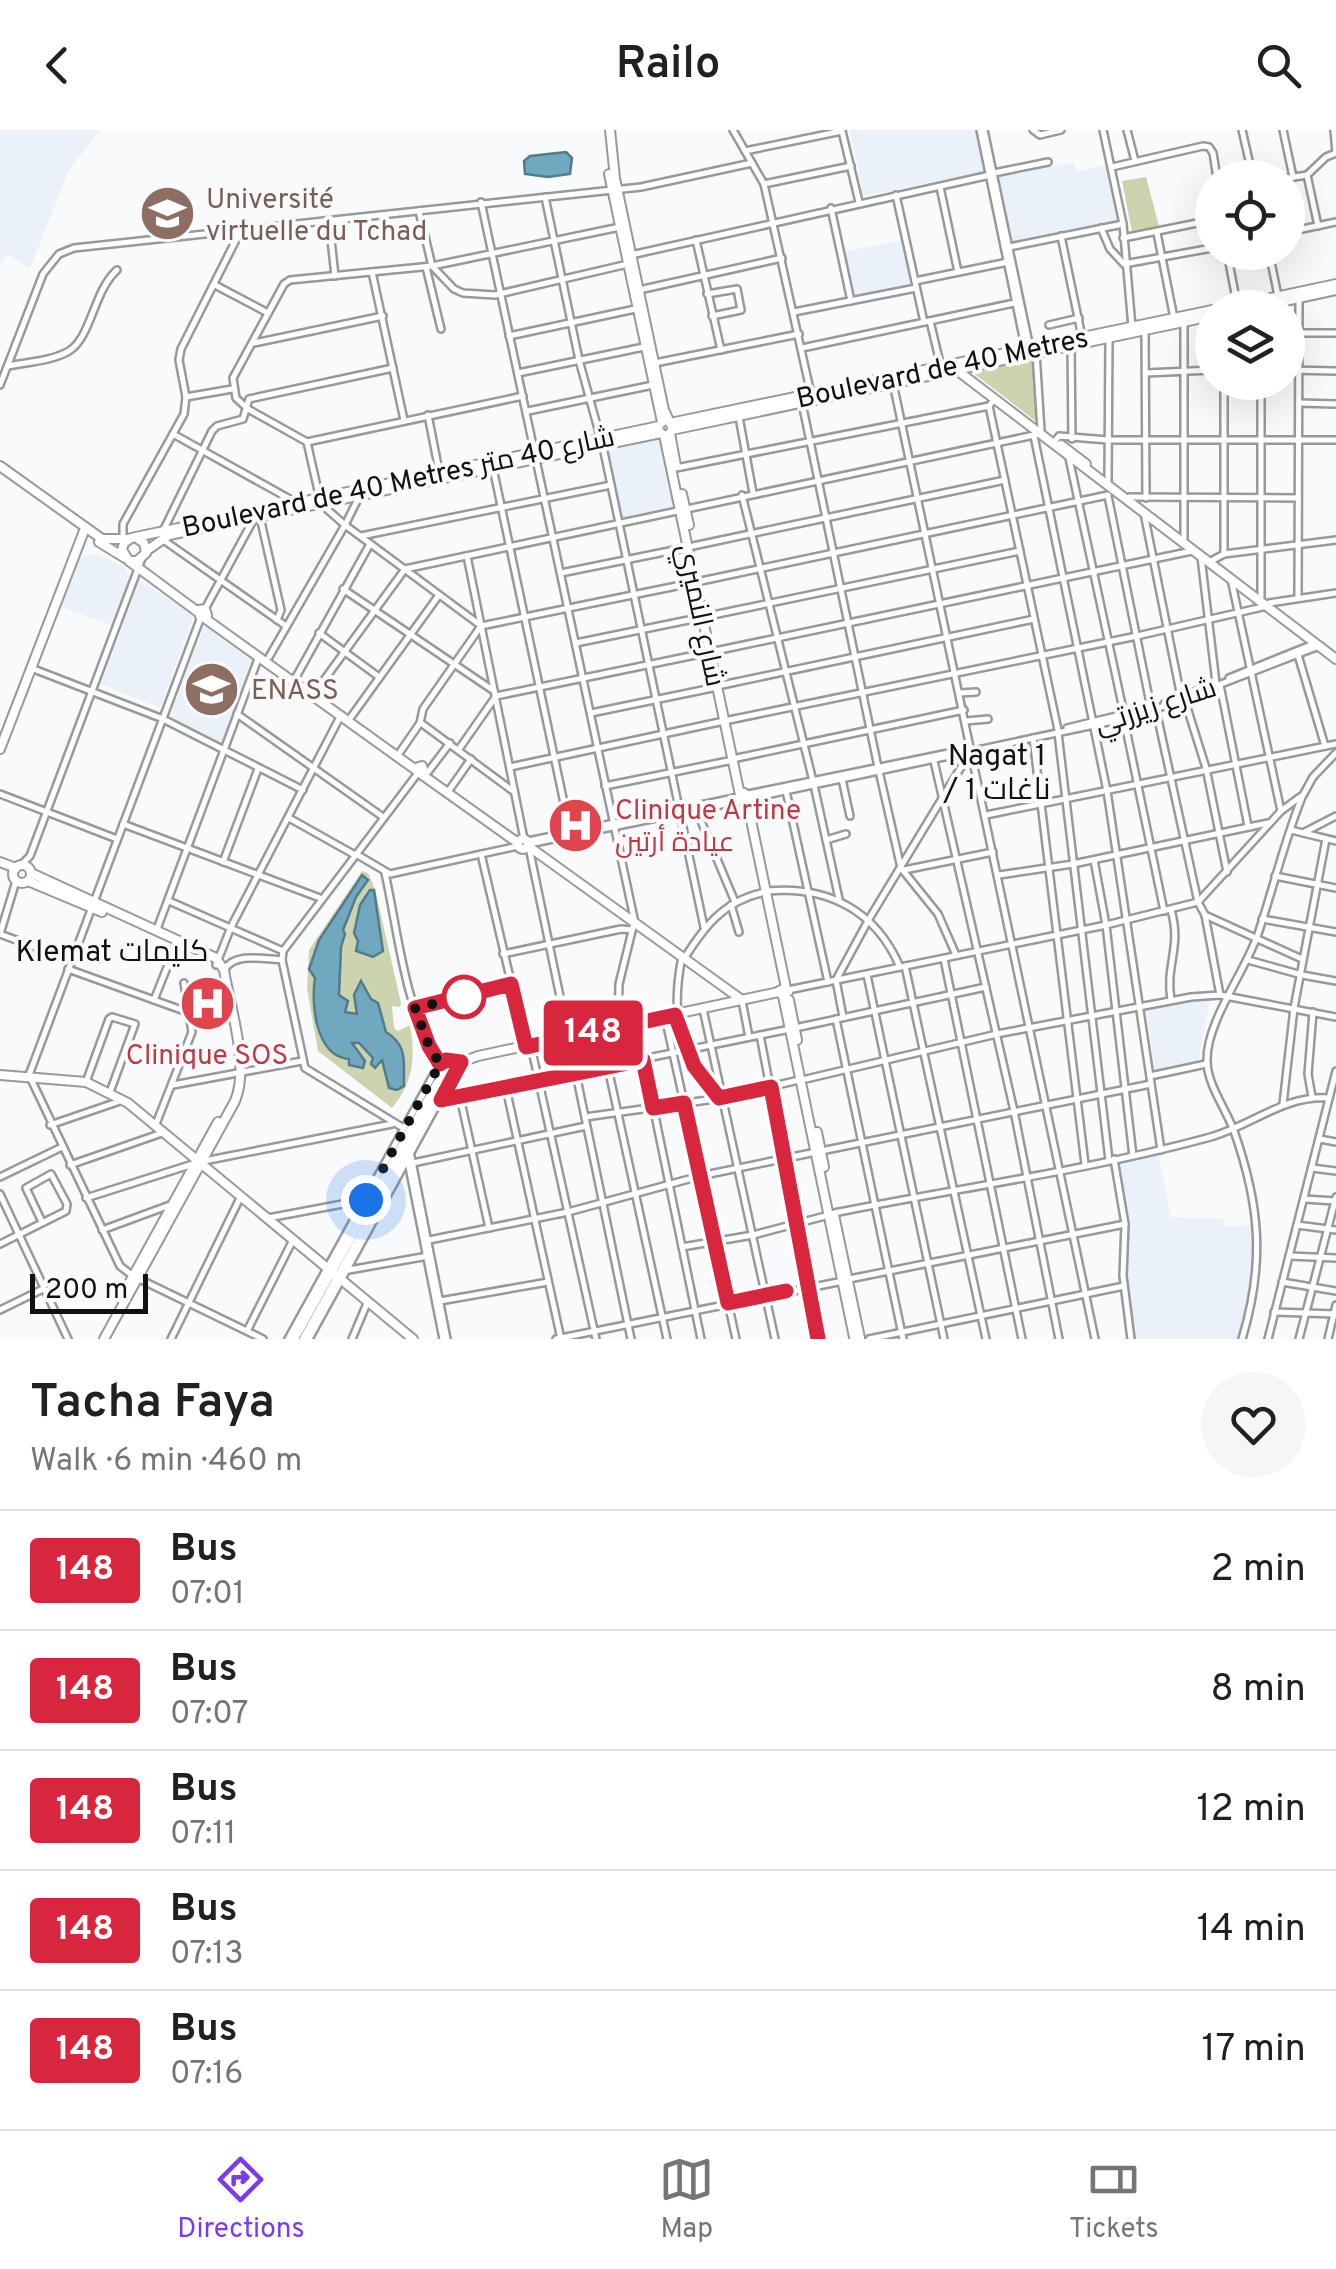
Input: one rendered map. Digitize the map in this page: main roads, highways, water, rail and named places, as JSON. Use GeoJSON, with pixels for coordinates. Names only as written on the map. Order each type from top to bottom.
{"type":"FeatureCollection","features":[{"type":"Feature","properties":{"kind":"main road"},"geometry":{"type":"LineString","coordinates":[[608,130],[614,190],[666,428]]}},
{"type":"Feature","properties":{"kind":"main road"},"geometry":{"type":"LineString","coordinates":[[629,260],[639,290],[644,347],[666,428]]}},
{"type":"Feature","properties":{"kind":"main road"},"geometry":{"type":"LineString","coordinates":[[1305,292],[1336,287]]}},
{"type":"Feature","properties":{"kind":"main road"},"geometry":{"type":"LineString","coordinates":[[1305,296],[1336,287]]}},
{"type":"Feature","properties":{"kind":"main road","name":"Boulevard de 40 Metres"},"geometry":{"type":"LineString","coordinates":[[666,428],[1071,346],[1132,327],[1195,316]]}},
{"type":"Feature","properties":{"kind":"main road","name":"Boulevard de 40 Metres"},"geometry":{"type":"LineString","coordinates":[[1032,354],[1082,338],[1145,330],[1181,318]]}},
{"type":"Feature","properties":{"kind":"main road","name":"Boulevard de 40 Metres"},"geometry":{"type":"LineString","coordinates":[[892,380],[941,367],[959,367]]}},
{"type":"Feature","properties":{"kind":"main road"},"geometry":{"type":"LineString","coordinates":[[959,367],[992,403],[1055,441],[1192,551],[1326,648]]}},
{"type":"Feature","properties":{"kind":"main road"},"geometry":{"type":"LineString","coordinates":[[959,367],[1069,458],[1130,498],[1268,605]]}},
{"type":"Feature","properties":{"kind":"main road","name":"Boulevard de 40 Metres شارع 40 متر"},"geometry":{"type":"LineString","coordinates":[[131,539],[257,516],[666,428]]}},
{"type":"Feature","properties":{"kind":"main road","name":"شارع النميري"},"geometry":{"type":"LineString","coordinates":[[666,428],[683,508]]}},
{"type":"Feature","properties":{"kind":"main road","name":"شارع النميري"},"geometry":{"type":"LineString","coordinates":[[666,428],[857,1338]]}},
{"type":"Feature","properties":{"kind":"main road","name":"Boulevard de 40 Metres شارع 40 متر"},"geometry":{"type":"LineString","coordinates":[[440,476],[537,456]]}},
{"type":"Feature","properties":{"kind":"main road"},"geometry":{"type":"LineString","coordinates":[[0,469],[525,844]]}},
{"type":"Feature","properties":{"kind":"main road"},"geometry":{"type":"LineString","coordinates":[[0,469],[102,539],[131,539]]}},
{"type":"Feature","properties":{"kind":"main road","name":"Boulevard de 40 Metres شارع 40 متر"},"geometry":{"type":"LineString","coordinates":[[257,516],[298,503],[320,502]]}},
{"type":"Feature","properties":{"kind":"main road"},"geometry":{"type":"LineString","coordinates":[[0,749],[84,531]]}},
{"type":"Feature","properties":{"kind":"main road","name":"Boulevard de 40 Metres شارع 40 متر"},"geometry":{"type":"LineString","coordinates":[[144,555],[162,535]]}},
{"type":"Feature","properties":{"kind":"main road"},"geometry":{"type":"LineString","coordinates":[[131,539],[144,555],[151,573],[203,613]]}},
{"type":"Feature","properties":{"kind":"main road"},"geometry":{"type":"LineString","coordinates":[[127,559],[122,546],[131,539]]}},
{"type":"Feature","properties":{"kind":"main road"},"geometry":{"type":"LineString","coordinates":[[127,559],[144,555]]}},
{"type":"Feature","properties":{"kind":"main road"},"geometry":{"type":"LineString","coordinates":[[264,657],[739,1001]]}},
{"type":"Feature","properties":{"kind":"main road"},"geometry":{"type":"LineString","coordinates":[[0,864],[220,963]]}},
{"type":"Feature","properties":{"kind":"main road"},"geometry":{"type":"LineString","coordinates":[[93,905],[220,963]]}},
{"type":"Feature","properties":{"kind":"main road"},"geometry":{"type":"LineString","coordinates":[[102,1339],[235,1101],[239,1074],[220,963]]}},
{"type":"Feature","properties":{"kind":"main road"},"geometry":{"type":"LineString","coordinates":[[291,1339],[409,1156],[451,1067],[529,1046],[784,992]]}},
{"type":"Feature","properties":{"kind":"main road"},"geometry":{"type":"LineString","coordinates":[[0,1075],[86,1082],[123,1100],[413,1339]]}},
{"type":"Feature","properties":{"kind":"main road"},"geometry":{"type":"LineString","coordinates":[[307,1339],[335,1273],[443,1079]]}},
{"type":"Feature","properties":{"kind":"main road"},"geometry":{"type":"LineString","coordinates":[[136,1277],[172,1204],[199,1162]]}},
{"type":"Feature","properties":{"kind":"water"},"geometry":{"type":"Polygon","coordinates":[[[566,152],[572,158],[570,174],[525,174],[524,161],[530,156],[566,152]]]}},
{"type":"Feature","properties":{"kind":"water"},"geometry":{"type":"Polygon","coordinates":[[[362,875],[368,880],[356,897],[343,930],[339,995],[348,1001],[345,1012],[357,1014],[354,995],[361,981],[371,999],[378,1003],[386,1032],[398,1043],[403,1056],[404,1086],[397,1090],[389,1088],[382,1060],[375,1068],[371,1064],[373,1058],[359,1043],[352,1043],[365,1061],[363,1068],[349,1065],[349,1059],[329,1049],[315,1014],[315,978],[309,969],[319,940],[362,875]]]}},
{"type":"Feature","properties":{"kind":"water"},"geometry":{"type":"Polygon","coordinates":[[[374,890],[383,951],[373,957],[356,951],[358,941],[354,933],[360,905],[374,890]]]}},
{"type":"Feature","properties":{"kind":"place","name":"Université virtuelle du Tchad"},"geometry":{"type":"Point","coordinates":[167,214]}},
{"type":"Feature","properties":{"kind":"place","name":"ENASS"},"geometry":{"type":"Point","coordinates":[212,689]}},
{"type":"Feature","properties":{"kind":"place","name":"Clinique Artine عيادة أرتين"},"geometry":{"type":"Point","coordinates":[576,825]}},
{"type":"Feature","properties":{"kind":"place","name":"Clinique SOS"},"geometry":{"type":"Point","coordinates":[207,1003]}},
{"type":"Feature","properties":{"kind":"district","name":"Nagat 1 / ناغات 1"},"geometry":{"type":"Point","coordinates":[997,772]}},
{"type":"Feature","properties":{"kind":"district","name":"Klemat كليمات"},"geometry":{"type":"Point","coordinates":[112,951]}}]}
